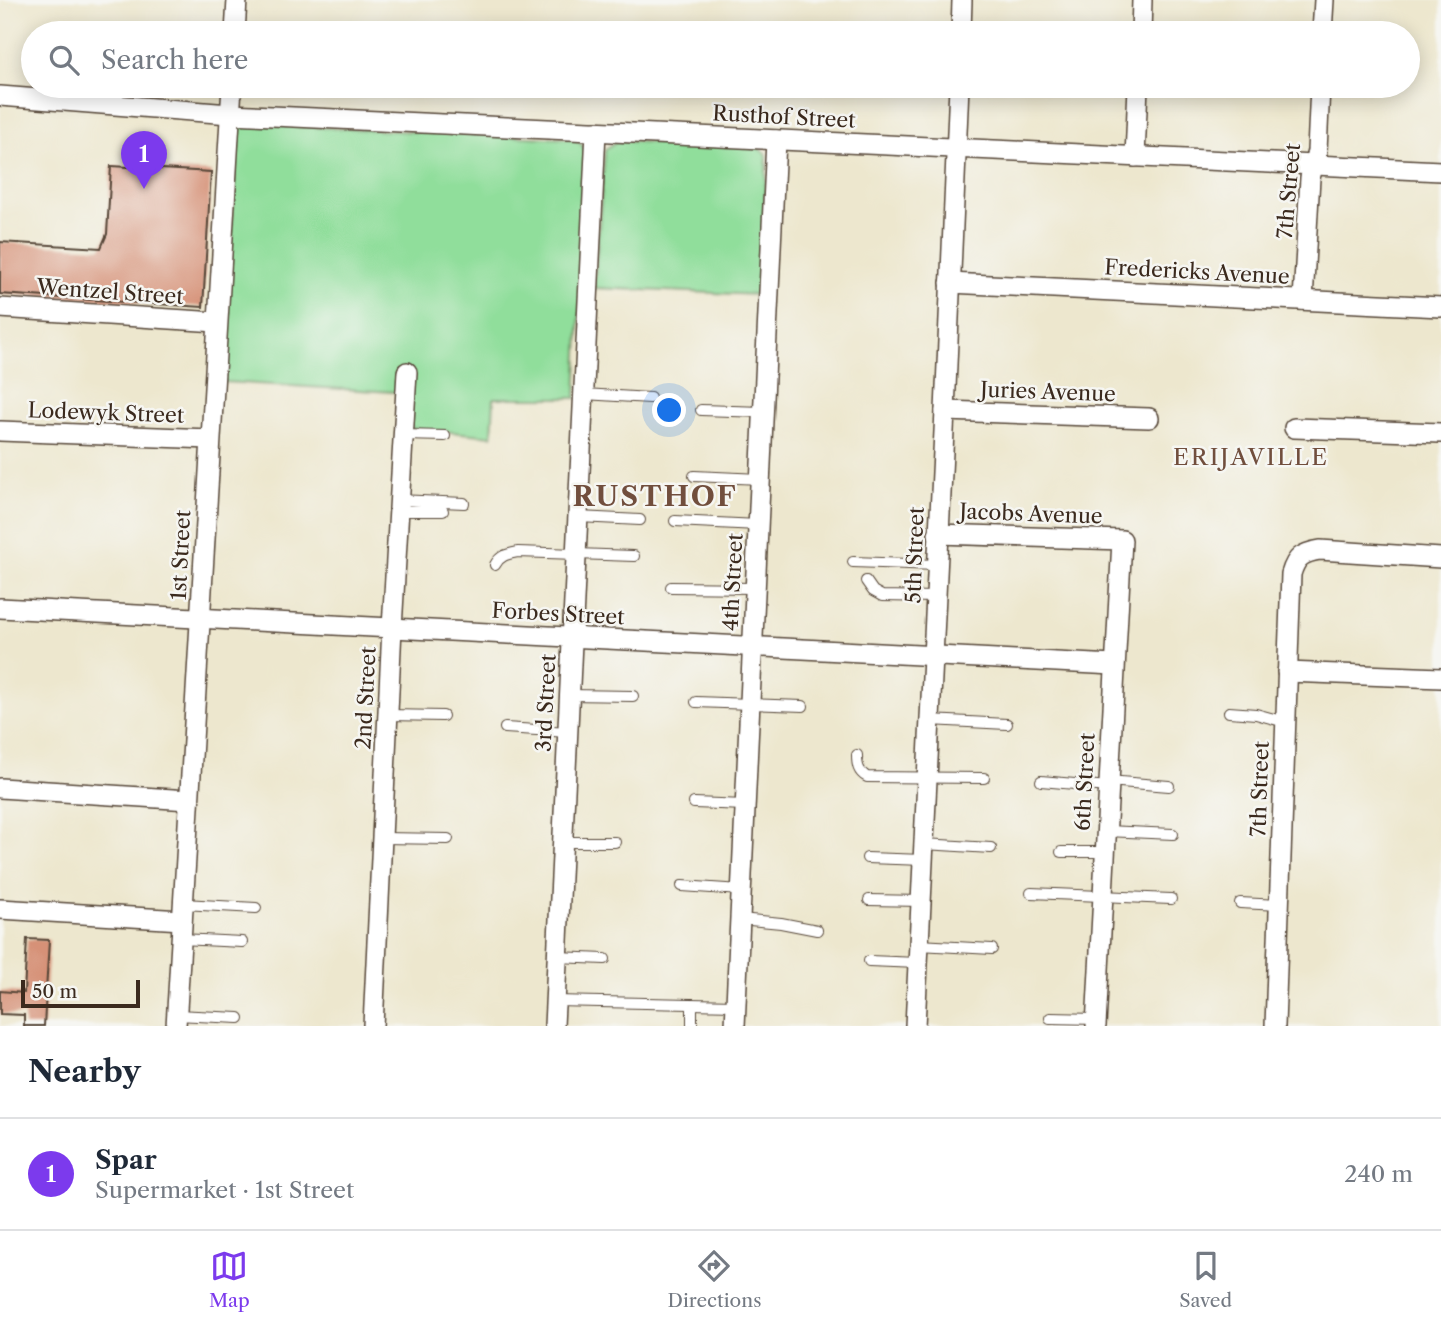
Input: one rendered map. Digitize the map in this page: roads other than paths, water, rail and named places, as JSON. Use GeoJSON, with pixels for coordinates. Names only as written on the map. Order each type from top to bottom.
{"type":"FeatureCollection","features":[{"type":"Feature","properties":{"kind":"street"},"geometry":{"type":"LineString","coordinates":[[236,21],[237,0]]}},
{"type":"Feature","properties":{"kind":"street"},"geometry":{"type":"LineString","coordinates":[[961,21],[962,0]]}},
{"type":"Feature","properties":{"kind":"street"},"geometry":{"type":"LineString","coordinates":[[1141,21],[1142,0]]}},
{"type":"Feature","properties":{"kind":"street"},"geometry":{"type":"LineString","coordinates":[[1323,21],[1324,0]]}},
{"type":"Feature","properties":{"kind":"street","name":"Rusthof Street"},"geometry":{"type":"LineString","coordinates":[[0,96],[21,98]]}},
{"type":"Feature","properties":{"kind":"street","name":"Rusthof Street"},"geometry":{"type":"LineString","coordinates":[[26,98],[230,114],[1441,171]]}},
{"type":"Feature","properties":{"kind":"street","name":"1st Street"},"geometry":{"type":"LineString","coordinates":[[176,1021],[231,98]]}},
{"type":"Feature","properties":{"kind":"street","name":"5th Street"},"geometry":{"type":"LineString","coordinates":[[915,1026],[959,98]]}},
{"type":"Feature","properties":{"kind":"street"},"geometry":{"type":"LineString","coordinates":[[1135,157],[1137,98]]}},
{"type":"Feature","properties":{"kind":"street","name":"7th Street"},"geometry":{"type":"LineString","coordinates":[[1303,300],[1310,178],[1317,151],[1319,98]]}},
{"type":"Feature","properties":{"kind":"street","name":"3rd Street"},"geometry":{"type":"LineString","coordinates":[[554,1026],[596,131]]}},
{"type":"Feature","properties":{"kind":"street","name":"4th Street"},"geometry":{"type":"LineString","coordinates":[[735,1026],[776,140]]}},
{"type":"Feature","properties":{"kind":"street","name":"Fredericks Avenue"},"geometry":{"type":"LineString","coordinates":[[950,283],[1441,307]]}},
{"type":"Feature","properties":{"kind":"street","name":"Wentzel Street"},"geometry":{"type":"LineString","coordinates":[[0,308],[217,322]]}},
{"type":"Feature","properties":{"kind":"street","name":"2nd Street"},"geometry":{"type":"LineString","coordinates":[[373,1026],[407,372]]}},
{"type":"Feature","properties":{"kind":"street","name":"Juries Avenue"},"geometry":{"type":"LineString","coordinates":[[945,411],[1149,418]]}},
{"type":"Feature","properties":{"kind":"street"},"geometry":{"type":"LineString","coordinates":[[1294,428],[1441,433]]}},
{"type":"Feature","properties":{"kind":"street","name":"Lodewyk Street"},"geometry":{"type":"LineString","coordinates":[[0,431],[210,439]]}},
{"type":"Feature","properties":{"kind":"street","name":"Jacobs Avenue"},"geometry":{"type":"LineString","coordinates":[[938,534],[1122,540]]}},
{"type":"Feature","properties":{"kind":"street","name":"6th Street"},"geometry":{"type":"LineString","coordinates":[[1096,1022],[1122,540]]}},
{"type":"Feature","properties":{"kind":"street","name":"7th Street"},"geometry":{"type":"LineString","coordinates":[[1275,1026],[1291,574],[1294,563],[1308,552],[1320,550],[1441,558]]}},
{"type":"Feature","properties":{"kind":"street","name":"Forbes Street"},"geometry":{"type":"LineString","coordinates":[[0,608],[1114,666]]}},
{"type":"Feature","properties":{"kind":"street"},"geometry":{"type":"LineString","coordinates":[[1287,672],[1441,678]]}},
{"type":"Feature","properties":{"kind":"street"},"geometry":{"type":"LineString","coordinates":[[0,788],[189,800]]}},
{"type":"Feature","properties":{"kind":"street"},"geometry":{"type":"LineString","coordinates":[[0,909],[182,921]]}},
{"type":"Feature","properties":{"kind":"lane"},"geometry":{"type":"LineString","coordinates":[[584,394],[650,398]]}},
{"type":"Feature","properties":{"kind":"lane"},"geometry":{"type":"LineString","coordinates":[[701,410],[763,412]]}},
{"type":"Feature","properties":{"kind":"lane"},"geometry":{"type":"LineString","coordinates":[[403,435],[445,436]]}},
{"type":"Feature","properties":{"kind":"lane"},"geometry":{"type":"LineString","coordinates":[[694,476],[760,478]]}},
{"type":"Feature","properties":{"kind":"lane"},"geometry":{"type":"LineString","coordinates":[[399,505],[464,503]]}},
{"type":"Feature","properties":{"kind":"lane"},"geometry":{"type":"LineString","coordinates":[[399,505],[443,511]]}},
{"type":"Feature","properties":{"kind":"lane"},"geometry":{"type":"LineString","coordinates":[[578,517],[640,520]]}},
{"type":"Feature","properties":{"kind":"lane"},"geometry":{"type":"LineString","coordinates":[[675,521],[758,525]]}},
{"type":"Feature","properties":{"kind":"lane"},"geometry":{"type":"LineString","coordinates":[[495,565],[500,557],[518,552],[634,556]]}},
{"type":"Feature","properties":{"kind":"lane"},"geometry":{"type":"LineString","coordinates":[[853,562],[937,565]]}},
{"type":"Feature","properties":{"kind":"lane"},"geometry":{"type":"LineString","coordinates":[[866,581],[873,591],[882,596],[936,597]]}},
{"type":"Feature","properties":{"kind":"lane"},"geometry":{"type":"LineString","coordinates":[[671,587],[755,588]]}},
{"type":"Feature","properties":{"kind":"lane"},"geometry":{"type":"LineString","coordinates":[[569,695],[633,695]]}},
{"type":"Feature","properties":{"kind":"lane"},"geometry":{"type":"LineString","coordinates":[[696,702],[803,706]]}},
{"type":"Feature","properties":{"kind":"lane"},"geometry":{"type":"LineString","coordinates":[[1229,712],[1256,714],[1285,722]]}},
{"type":"Feature","properties":{"kind":"lane"},"geometry":{"type":"LineString","coordinates":[[388,715],[443,716]]}},
{"type":"Feature","properties":{"kind":"lane"},"geometry":{"type":"LineString","coordinates":[[930,720],[1007,724]]}},
{"type":"Feature","properties":{"kind":"lane"},"geometry":{"type":"LineString","coordinates":[[505,728],[568,732]]}},
{"type":"Feature","properties":{"kind":"lane"},"geometry":{"type":"LineString","coordinates":[[857,755],[859,771],[867,777],[984,778]]}},
{"type":"Feature","properties":{"kind":"lane"},"geometry":{"type":"LineString","coordinates":[[1041,781],[1169,786]]}},
{"type":"Feature","properties":{"kind":"lane"},"geometry":{"type":"LineString","coordinates":[[694,803],[745,804]]}},
{"type":"Feature","properties":{"kind":"lane"},"geometry":{"type":"LineString","coordinates":[[1105,831],[1173,834]]}},
{"type":"Feature","properties":{"kind":"lane"},"geometry":{"type":"LineString","coordinates":[[382,838],[448,839]]}},
{"type":"Feature","properties":{"kind":"lane"},"geometry":{"type":"LineString","coordinates":[[562,842],[615,842]]}},
{"type":"Feature","properties":{"kind":"lane"},"geometry":{"type":"LineString","coordinates":[[867,858],[991,848]]}},
{"type":"Feature","properties":{"kind":"lane"},"geometry":{"type":"LineString","coordinates":[[1061,852],[1104,852]]}},
{"type":"Feature","properties":{"kind":"lane"},"geometry":{"type":"LineString","coordinates":[[682,886],[741,890]]}},
{"type":"Feature","properties":{"kind":"lane"},"geometry":{"type":"LineString","coordinates":[[1031,893],[1171,899]]}},
{"type":"Feature","properties":{"kind":"lane"},"geometry":{"type":"LineString","coordinates":[[869,900],[922,901]]}},
{"type":"Feature","properties":{"kind":"lane"},"geometry":{"type":"LineString","coordinates":[[1240,903],[1279,905]]}},
{"type":"Feature","properties":{"kind":"lane"},"geometry":{"type":"LineString","coordinates":[[182,921],[256,908]]}},
{"type":"Feature","properties":{"kind":"lane"},"geometry":{"type":"LineString","coordinates":[[740,919],[817,930]]}},
{"type":"Feature","properties":{"kind":"lane"},"geometry":{"type":"LineString","coordinates":[[182,921],[242,942]]}},
{"type":"Feature","properties":{"kind":"lane"},"geometry":{"type":"LineString","coordinates":[[869,961],[919,954],[992,949]]}},
{"type":"Feature","properties":{"kind":"lane"},"geometry":{"type":"LineString","coordinates":[[557,957],[606,959]]}},
{"type":"Feature","properties":{"kind":"lane"},"geometry":{"type":"LineString","coordinates":[[555,1002],[736,1005]]}},
{"type":"Feature","properties":{"kind":"lane"},"geometry":{"type":"LineString","coordinates":[[692,1005],[692,1026]]}},
{"type":"Feature","properties":{"kind":"lane"},"geometry":{"type":"LineString","coordinates":[[176,1021],[239,1018]]}},
{"type":"Feature","properties":{"kind":"lane"},"geometry":{"type":"LineString","coordinates":[[1050,1018],[1096,1022]]}},
{"type":"Feature","properties":{"kind":"place","name":"Spar"},"geometry":{"type":"Point","coordinates":[144,189]}},
{"type":"Feature","properties":{"kind":"district","name":"ERIJAVILLE"},"geometry":{"type":"Point","coordinates":[1251,457]}},
{"type":"Feature","properties":{"kind":"district","name":"RUSTHOF"},"geometry":{"type":"Point","coordinates":[655,496]}}]}
